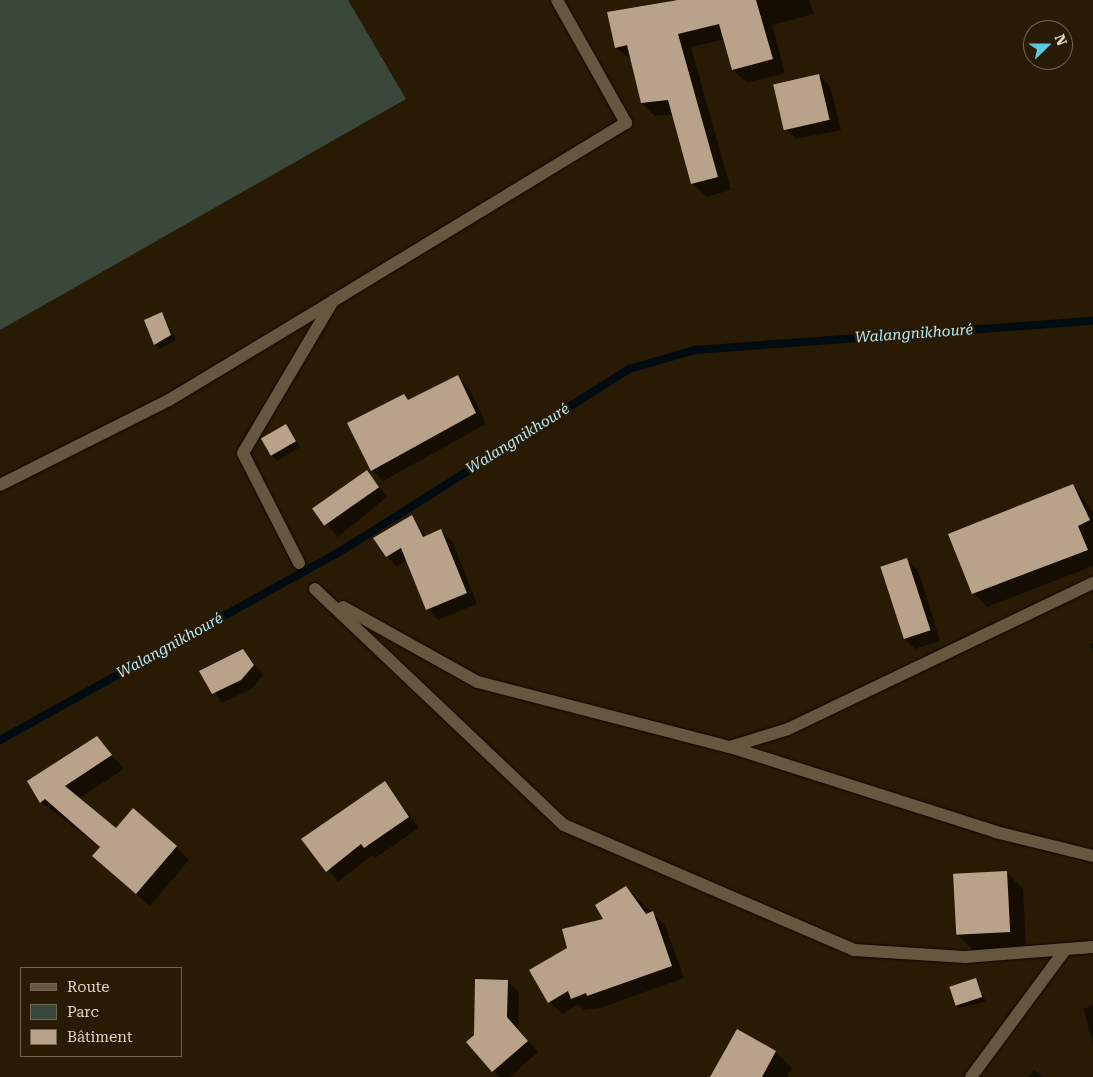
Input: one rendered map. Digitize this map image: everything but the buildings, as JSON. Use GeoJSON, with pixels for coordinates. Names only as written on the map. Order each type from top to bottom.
{"type":"FeatureCollection","features":[{"type":"Feature","properties":{"kind":"street"},"geometry":{"type":"LineString","coordinates":[[0,486],[168,400],[626,123],[557,0]]}},
{"type":"Feature","properties":{"kind":"street"},"geometry":{"type":"LineString","coordinates":[[299,563],[243,453],[333,301]]}},
{"type":"Feature","properties":{"kind":"street"},"geometry":{"type":"LineString","coordinates":[[730,747],[788,729],[1093,582]]}},
{"type":"Feature","properties":{"kind":"street"},"geometry":{"type":"LineString","coordinates":[[1093,856],[996,832],[730,747],[478,682],[371,626],[315,589],[564,825],[854,950],[965,957],[1093,947]]}},
{"type":"Feature","properties":{"kind":"street"},"geometry":{"type":"LineString","coordinates":[[971,1077],[1065,950]]}},
{"type":"Feature","properties":{"kind":"green space"},"geometry":{"type":"Polygon","coordinates":[[[0,0],[348,0],[406,99],[0,330],[0,0]]]}},
{"type":"Feature","properties":{"kind":"waterway","name":"Walangnikhouré"},"geometry":{"type":"LineString","coordinates":[[0,740],[338,553],[629,369],[695,350],[1093,321]]}}]}
